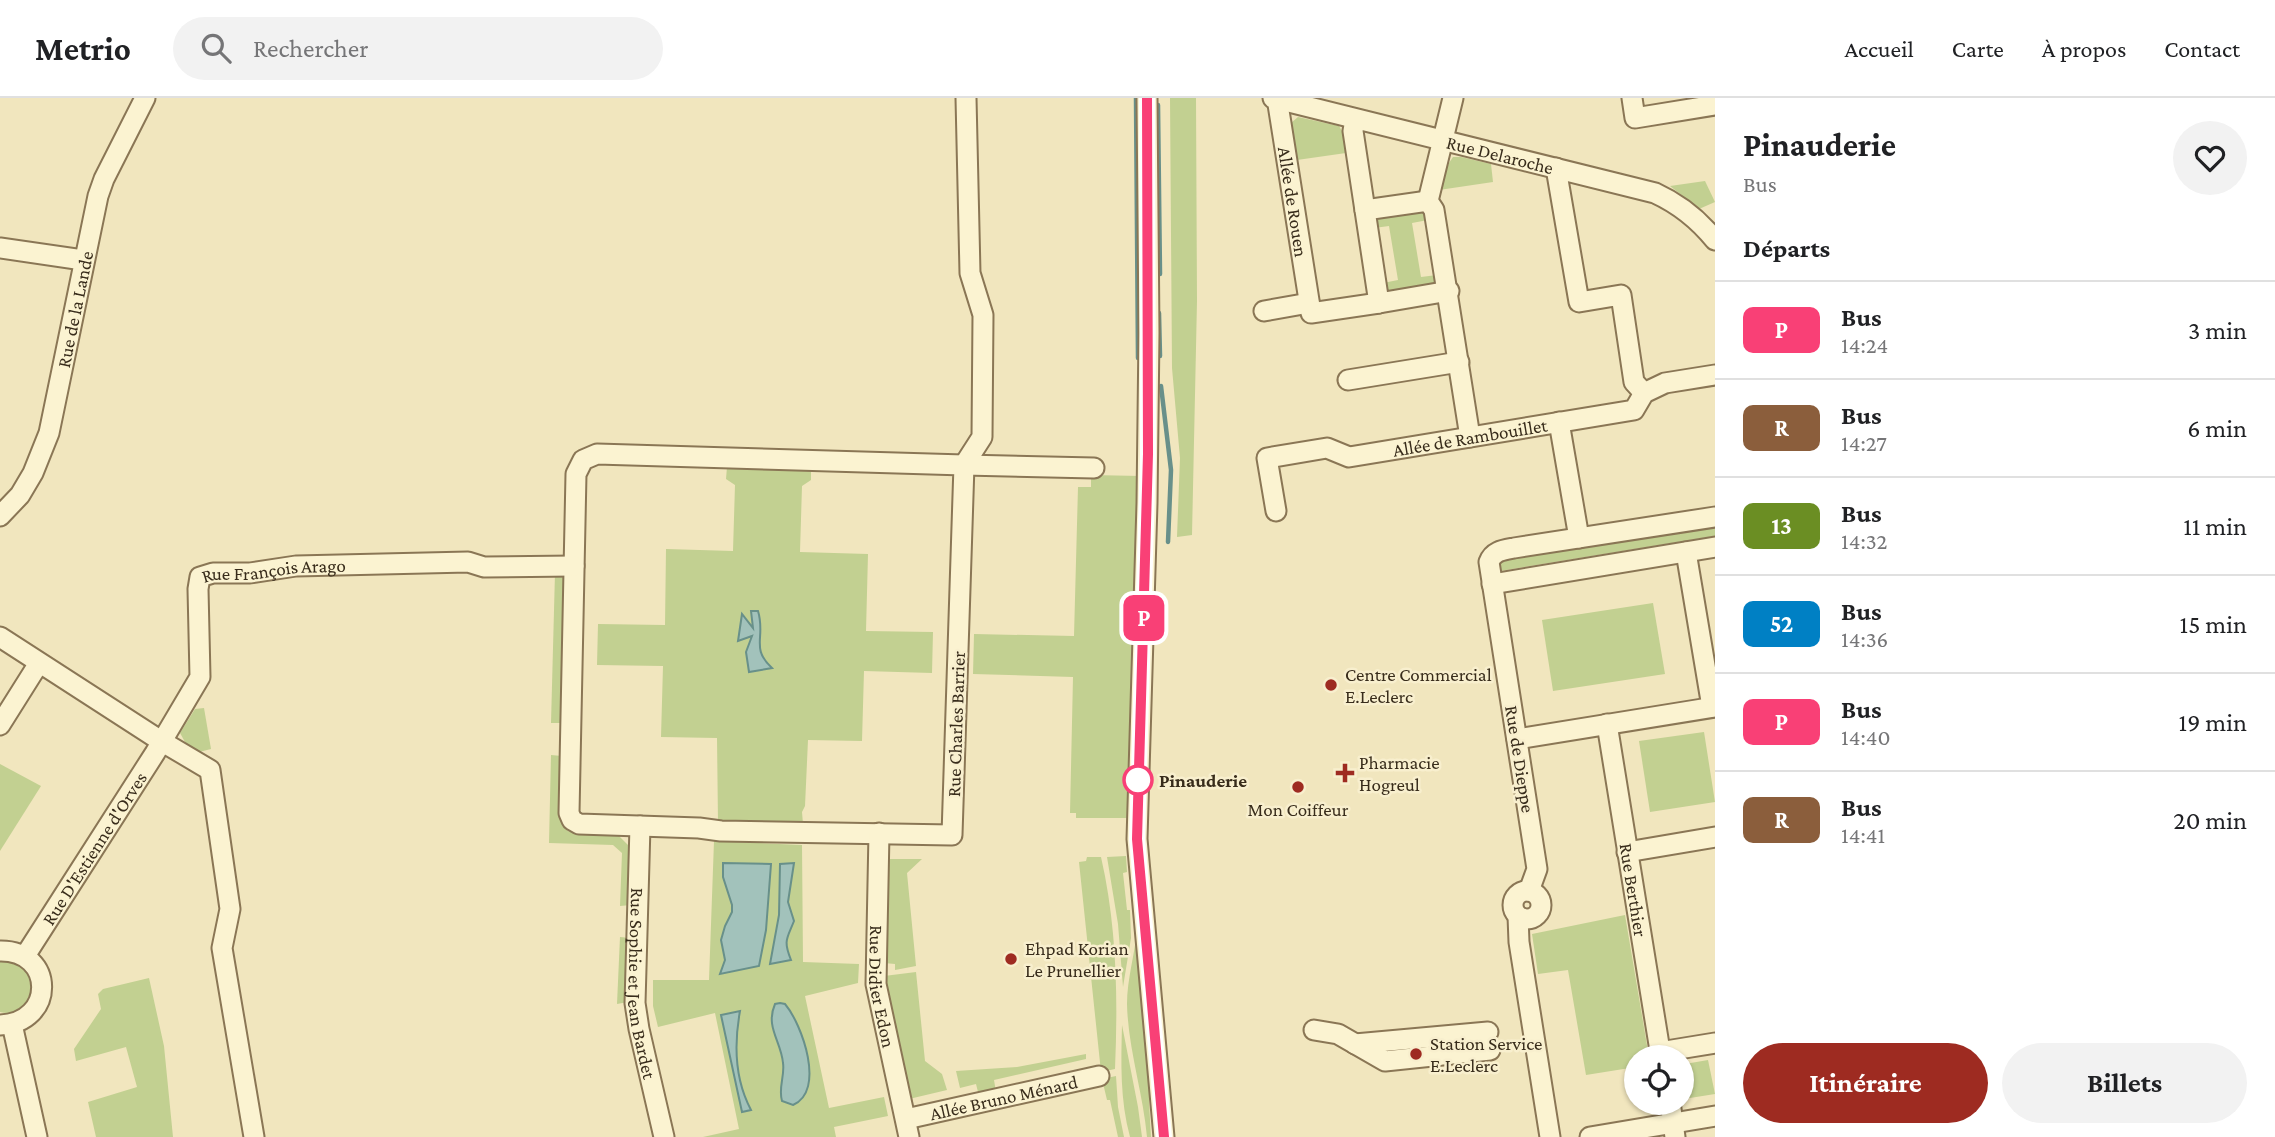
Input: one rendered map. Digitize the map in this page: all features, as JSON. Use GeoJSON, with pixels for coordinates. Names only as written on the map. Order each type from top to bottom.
{"type":"FeatureCollection","features":[{"type":"Feature","properties":{"kind":"street","name":"Rue de la Lande"},"geometry":{"type":"LineString","coordinates":[[0,516],[20,495],[33,473],[49,433],[83,260],[101,187],[145,98]]}},
{"type":"Feature","properties":{"kind":"street"},"geometry":{"type":"LineString","coordinates":[[964,465],[982,437],[982,315],[970,273],[966,98]]}},
{"type":"Feature","properties":{"kind":"street"},"geometry":{"type":"LineString","coordinates":[[1147,98],[1147,503],[1137,839],[1164,1137]]}},
{"type":"Feature","properties":{"kind":"street","name":"Rue Delaroche"},"geometry":{"type":"LineString","coordinates":[[1276,98],[1655,192],[1686,211],[1702,224],[1715,240]]}},
{"type":"Feature","properties":{"kind":"street","name":"Allée de Rouen"},"geometry":{"type":"LineString","coordinates":[[1276,98],[1309,303]]}},
{"type":"Feature","properties":{"kind":"street"},"geometry":{"type":"LineString","coordinates":[[1453,98],[1429,201],[1434,210],[1449,290],[1470,437]]}},
{"type":"Feature","properties":{"kind":"street"},"geometry":{"type":"LineString","coordinates":[[1632,98],[1635,118],[1680,104],[1715,105]]}},
{"type":"Feature","properties":{"kind":"street"},"geometry":{"type":"LineString","coordinates":[[1355,119],[1353,131],[1379,303]]}},
{"type":"Feature","properties":{"kind":"street"},"geometry":{"type":"LineString","coordinates":[[1556,168],[1578,302],[1621,295],[1634,382],[1644,393]]}},
{"type":"Feature","properties":{"kind":"street"},"geometry":{"type":"LineString","coordinates":[[1366,211],[1429,201]]}},
{"type":"Feature","properties":{"kind":"street"},"geometry":{"type":"LineString","coordinates":[[0,248],[83,260]]}},
{"type":"Feature","properties":{"kind":"street"},"geometry":{"type":"LineString","coordinates":[[1264,311],[1309,303],[1311,313],[1449,290]]}},
{"type":"Feature","properties":{"kind":"street"},"geometry":{"type":"LineString","coordinates":[[1348,380],[1459,362]]}},
{"type":"Feature","properties":{"kind":"street","name":"Allée de Rambouillet"},"geometry":{"type":"LineString","coordinates":[[1276,511],[1267,458],[1327,449],[1349,457],[1634,410],[1644,393],[1665,383],[1715,374]]}},
{"type":"Feature","properties":{"kind":"street"},"geometry":{"type":"LineString","coordinates":[[1559,422],[1578,538]]}},
{"type":"Feature","properties":{"kind":"street","name":"Rue Charles Barrier"},"geometry":{"type":"LineString","coordinates":[[597,454],[964,465],[953,835],[722,831],[579,824],[572,820],[569,813],[576,474],[583,460],[597,454]]}},
{"type":"Feature","properties":{"kind":"street"},"geometry":{"type":"LineString","coordinates":[[964,465],[1094,468]]}},
{"type":"Feature","properties":{"kind":"street","name":"Rue de Dieppe"},"geometry":{"type":"LineString","coordinates":[[1550,1137],[1519,942],[1518,916],[1513,908],[1514,899],[1520,892],[1529,891],[1537,869],[1489,562],[1491,556],[1499,551],[1715,517]]}},
{"type":"Feature","properties":{"kind":"street"},"geometry":{"type":"LineString","coordinates":[[1492,584],[1715,547]]}},
{"type":"Feature","properties":{"kind":"street"},"geometry":{"type":"LineString","coordinates":[[1517,739],[1714,707],[1686,552]]}},
{"type":"Feature","properties":{"kind":"street","name":"Rue François Arago"},"geometry":{"type":"LineString","coordinates":[[161,741],[200,677],[198,589],[200,577],[206,574],[309,566],[468,562],[484,567],[574,566]]}},
{"type":"Feature","properties":{"kind":"street"},"geometry":{"type":"LineString","coordinates":[[0,637],[210,770],[230,909],[222,948],[254,1137]]}},
{"type":"Feature","properties":{"kind":"street"},"geometry":{"type":"LineString","coordinates":[[0,726],[39,663]]}},
{"type":"Feature","properties":{"kind":"street","name":"Rue Berthier"},"geometry":{"type":"LineString","coordinates":[[1607,724],[1659,1045]]}},
{"type":"Feature","properties":{"kind":"street","name":"Rue D'Estienne d'Orves"},"geometry":{"type":"LineString","coordinates":[[25,956],[161,741]]}},
{"type":"Feature","properties":{"kind":"street","name":"Rue Sophie et Jean Bardet"},"geometry":{"type":"LineString","coordinates":[[640,826],[635,1003],[664,1137]]}},
{"type":"Feature","properties":{"kind":"street","name":"Rue Didier Edon"},"geometry":{"type":"LineString","coordinates":[[879,833],[876,984],[908,1128]]}},
{"type":"Feature","properties":{"kind":"street"},"geometry":{"type":"LineString","coordinates":[[1627,852],[1715,837]]}},
{"type":"Feature","properties":{"kind":"street"},"geometry":{"type":"LineString","coordinates":[[0,951],[12,951],[25,956],[36,967],[42,980],[42,995],[36,1009],[26,1019],[6,1025],[37,1137]]}},
{"type":"Feature","properties":{"kind":"street"},"geometry":{"type":"LineString","coordinates":[[1314,1030],[1338,1034],[1385,1061],[1489,1041]]}},
{"type":"Feature","properties":{"kind":"street"},"geometry":{"type":"LineString","coordinates":[[1694,1047],[1715,1043]]}},
{"type":"Feature","properties":{"kind":"street","name":"Allée Bruno Ménard"},"geometry":{"type":"LineString","coordinates":[[908,1128],[1099,1076]]}},
{"type":"Feature","properties":{"kind":"street"},"geometry":{"type":"LineString","coordinates":[[1590,1137],[1674,1130],[1715,1116]]}},
{"type":"Feature","properties":{"kind":"green space"},"geometry":{"type":"Polygon","coordinates":[[[1170,98],[1196,98],[1197,301],[1192,535],[1177,537],[1180,458],[1172,368],[1170,98]]]}},
{"type":"Feature","properties":{"kind":"green space"},"geometry":{"type":"Polygon","coordinates":[[[1298,117],[1339,126],[1346,153],[1297,160],[1291,123],[1298,117]]]}},
{"type":"Feature","properties":{"kind":"green space"},"geometry":{"type":"Polygon","coordinates":[[[1453,157],[1491,164],[1493,182],[1439,190],[1453,157]]]}},
{"type":"Feature","properties":{"kind":"green space"},"geometry":{"type":"Polygon","coordinates":[[[1705,181],[1715,202],[1699,209],[1670,186],[1705,181]]]}},
{"type":"Feature","properties":{"kind":"green space"},"geometry":{"type":"Polygon","coordinates":[[[1423,212],[1428,220],[1412,223],[1421,277],[1437,275],[1437,282],[1414,290],[1391,291],[1383,283],[1398,280],[1389,226],[1374,228],[1379,217],[1423,212]]]}},
{"type":"Feature","properties":{"kind":"green space"},"geometry":{"type":"Polygon","coordinates":[[[727,467],[811,468],[811,480],[802,486],[800,552],[868,554],[866,631],[933,632],[932,673],[864,671],[862,741],[808,740],[803,824],[718,822],[717,738],[661,737],[663,666],[597,665],[598,624],[665,625],[666,549],[733,551],[735,485],[726,479],[727,467]]]}},
{"type":"Feature","properties":{"kind":"green space"},"geometry":{"type":"Polygon","coordinates":[[[1091,475],[1141,476],[1129,818],[1076,818],[1076,813],[1070,813],[1073,677],[973,674],[974,634],[1074,636],[1078,487],[1091,487],[1091,475]]]}},
{"type":"Feature","properties":{"kind":"green space"},"geometry":{"type":"Polygon","coordinates":[[[1715,523],[1715,536],[1500,571],[1495,568],[1499,559],[1715,523]]]}},
{"type":"Feature","properties":{"kind":"green space"},"geometry":{"type":"Polygon","coordinates":[[[555,573],[565,578],[563,723],[551,723],[555,573]]]}},
{"type":"Feature","properties":{"kind":"green space"},"geometry":{"type":"Polygon","coordinates":[[[1653,603],[1665,674],[1553,691],[1542,620],[1653,603]]]}},
{"type":"Feature","properties":{"kind":"green space"},"geometry":{"type":"Polygon","coordinates":[[[204,708],[211,749],[199,752],[185,742],[180,733],[195,709],[204,708]]]}},
{"type":"Feature","properties":{"kind":"green space"},"geometry":{"type":"Polygon","coordinates":[[[1704,732],[1715,802],[1650,812],[1639,741],[1704,732]]]}},
{"type":"Feature","properties":{"kind":"green space"},"geometry":{"type":"Polygon","coordinates":[[[551,755],[562,756],[560,807],[564,826],[568,831],[618,835],[631,848],[631,905],[620,906],[622,853],[613,845],[549,843],[551,755]]]}},
{"type":"Feature","properties":{"kind":"green space"},"geometry":{"type":"Polygon","coordinates":[[[0,764],[41,786],[0,851],[0,764]]]}},
{"type":"Feature","properties":{"kind":"green space"},"geometry":{"type":"Polygon","coordinates":[[[714,841],[802,845],[803,962],[859,964],[858,983],[805,996],[829,1108],[884,1097],[888,1116],[834,1127],[836,1137],[703,1137],[739,1129],[715,1013],[658,1027],[653,1006],[653,980],[709,980],[714,841]]]}},
{"type":"Feature","properties":{"kind":"green space"},"geometry":{"type":"Polygon","coordinates":[[[1126,856],[1127,872],[1123,873],[1127,910],[1130,910],[1131,938],[1123,987],[1118,924],[1107,857],[1126,856]]]}},
{"type":"Feature","properties":{"kind":"green space"},"geometry":{"type":"Polygon","coordinates":[[[1087,857],[1101,857],[1115,963],[1115,1069],[1101,1072],[1079,862],[1086,861],[1087,857]]]}},
{"type":"Feature","properties":{"kind":"green space"},"geometry":{"type":"Polygon","coordinates":[[[887,859],[922,859],[907,873],[916,966],[895,970],[895,964],[884,963],[887,859]]]}},
{"type":"Feature","properties":{"kind":"green space"},"geometry":{"type":"Polygon","coordinates":[[[1625,915],[1647,1045],[1624,1045],[1624,1069],[1586,1075],[1568,970],[1538,974],[1532,934],[1625,915]]]}},
{"type":"Feature","properties":{"kind":"green space"},"geometry":{"type":"Polygon","coordinates":[[[1137,929],[1149,1048],[1151,1137],[1147,1137],[1128,1021],[1127,995],[1137,929]]]}},
{"type":"Feature","properties":{"kind":"green space"},"geometry":{"type":"Polygon","coordinates":[[[620,937],[630,938],[628,1002],[617,1004],[620,937]]]}},
{"type":"Feature","properties":{"kind":"green space"},"geometry":{"type":"Polygon","coordinates":[[[0,962],[15,964],[25,970],[30,979],[28,1000],[22,1008],[13,1012],[0,1012],[0,962]]]}},
{"type":"Feature","properties":{"kind":"green space"},"geometry":{"type":"Polygon","coordinates":[[[916,972],[925,1061],[942,1074],[947,1090],[909,1099],[884,976],[916,972]]]}},
{"type":"Feature","properties":{"kind":"green space"},"geometry":{"type":"Polygon","coordinates":[[[149,978],[164,1046],[173,1137],[96,1137],[88,1102],[137,1087],[126,1047],[76,1061],[74,1049],[101,1009],[98,994],[103,989],[149,978]]]}},
{"type":"Feature","properties":{"kind":"green space"},"geometry":{"type":"Polygon","coordinates":[[[1122,1025],[1142,1137],[1130,1137],[1124,1109],[1122,1025]]]}},
{"type":"Feature","properties":{"kind":"green space"},"geometry":{"type":"Polygon","coordinates":[[[1086,1054],[1086,1059],[994,1080],[996,1092],[979,1096],[976,1084],[960,1088],[956,1071],[1017,1067],[1086,1054]]]}},
{"type":"Feature","properties":{"kind":"green space"},"geometry":{"type":"Polygon","coordinates":[[[1708,1060],[1715,1094],[1694,1097],[1694,1062],[1708,1060]]]}},
{"type":"Feature","properties":{"kind":"green space"},"geometry":{"type":"Polygon","coordinates":[[[1116,1076],[1124,1137],[1118,1137],[1110,1100],[1107,1100],[1102,1079],[1116,1076]]]}},
{"type":"Feature","properties":{"kind":"water"},"geometry":{"type":"Polygon","coordinates":[[[751,611],[758,611],[760,648],[765,661],[772,668],[749,672],[746,652],[752,636],[738,641],[742,614],[753,628],[751,611]]]}},
{"type":"Feature","properties":{"kind":"water"},"geometry":{"type":"Polygon","coordinates":[[[723,863],[771,864],[766,930],[759,966],[720,974],[725,960],[721,940],[732,912],[723,877],[723,863]]]}},
{"type":"Feature","properties":{"kind":"water"},"geometry":{"type":"Polygon","coordinates":[[[794,863],[788,902],[794,921],[787,944],[791,960],[770,964],[779,915],[780,864],[794,863]]]}},
{"type":"Feature","properties":{"kind":"water"},"geometry":{"type":"Polygon","coordinates":[[[775,1004],[785,1004],[792,1014],[808,1057],[808,1086],[803,1097],[793,1105],[782,1101],[781,1096],[783,1063],[772,1020],[775,1004]]]}},
{"type":"Feature","properties":{"kind":"water"},"geometry":{"type":"Polygon","coordinates":[[[740,1011],[737,1062],[742,1087],[751,1110],[742,1112],[721,1015],[740,1011]]]}},
{"type":"Feature","properties":{"kind":"waterway"},"geometry":{"type":"LineString","coordinates":[[1136,98],[1138,358]]}},
{"type":"Feature","properties":{"kind":"waterway"},"geometry":{"type":"LineString","coordinates":[[1158,105],[1160,274]]}},
{"type":"Feature","properties":{"kind":"waterway"},"geometry":{"type":"LineString","coordinates":[[1159,313],[1160,356]]}},
{"type":"Feature","properties":{"kind":"waterway"},"geometry":{"type":"LineString","coordinates":[[1161,386],[1171,470],[1168,542]]}},
{"type":"Feature","properties":{"kind":"bus line","name":"P"},"geometry":{"type":"LineString","coordinates":[[1147,98],[1148,454],[1137,839],[1164,1137]]}},
{"type":"Feature","properties":{"kind":"place","name":"Centre Commercial E.Leclerc"},"geometry":{"type":"Point","coordinates":[1331,685]}},
{"type":"Feature","properties":{"kind":"place","name":"Pharmacie Hogreul"},"geometry":{"type":"Point","coordinates":[1345,773]}},
{"type":"Feature","properties":{"kind":"place","name":"Pinauderie"},"geometry":{"type":"Point","coordinates":[1138,780]}},
{"type":"Feature","properties":{"kind":"place","name":"Mon Coiffeur"},"geometry":{"type":"Point","coordinates":[1298,787]}},
{"type":"Feature","properties":{"kind":"place","name":"Ehpad Korian Le Prunellier"},"geometry":{"type":"Point","coordinates":[1011,959]}},
{"type":"Feature","properties":{"kind":"place","name":"Station Service E.Leclerc"},"geometry":{"type":"Point","coordinates":[1416,1054]}}]}
